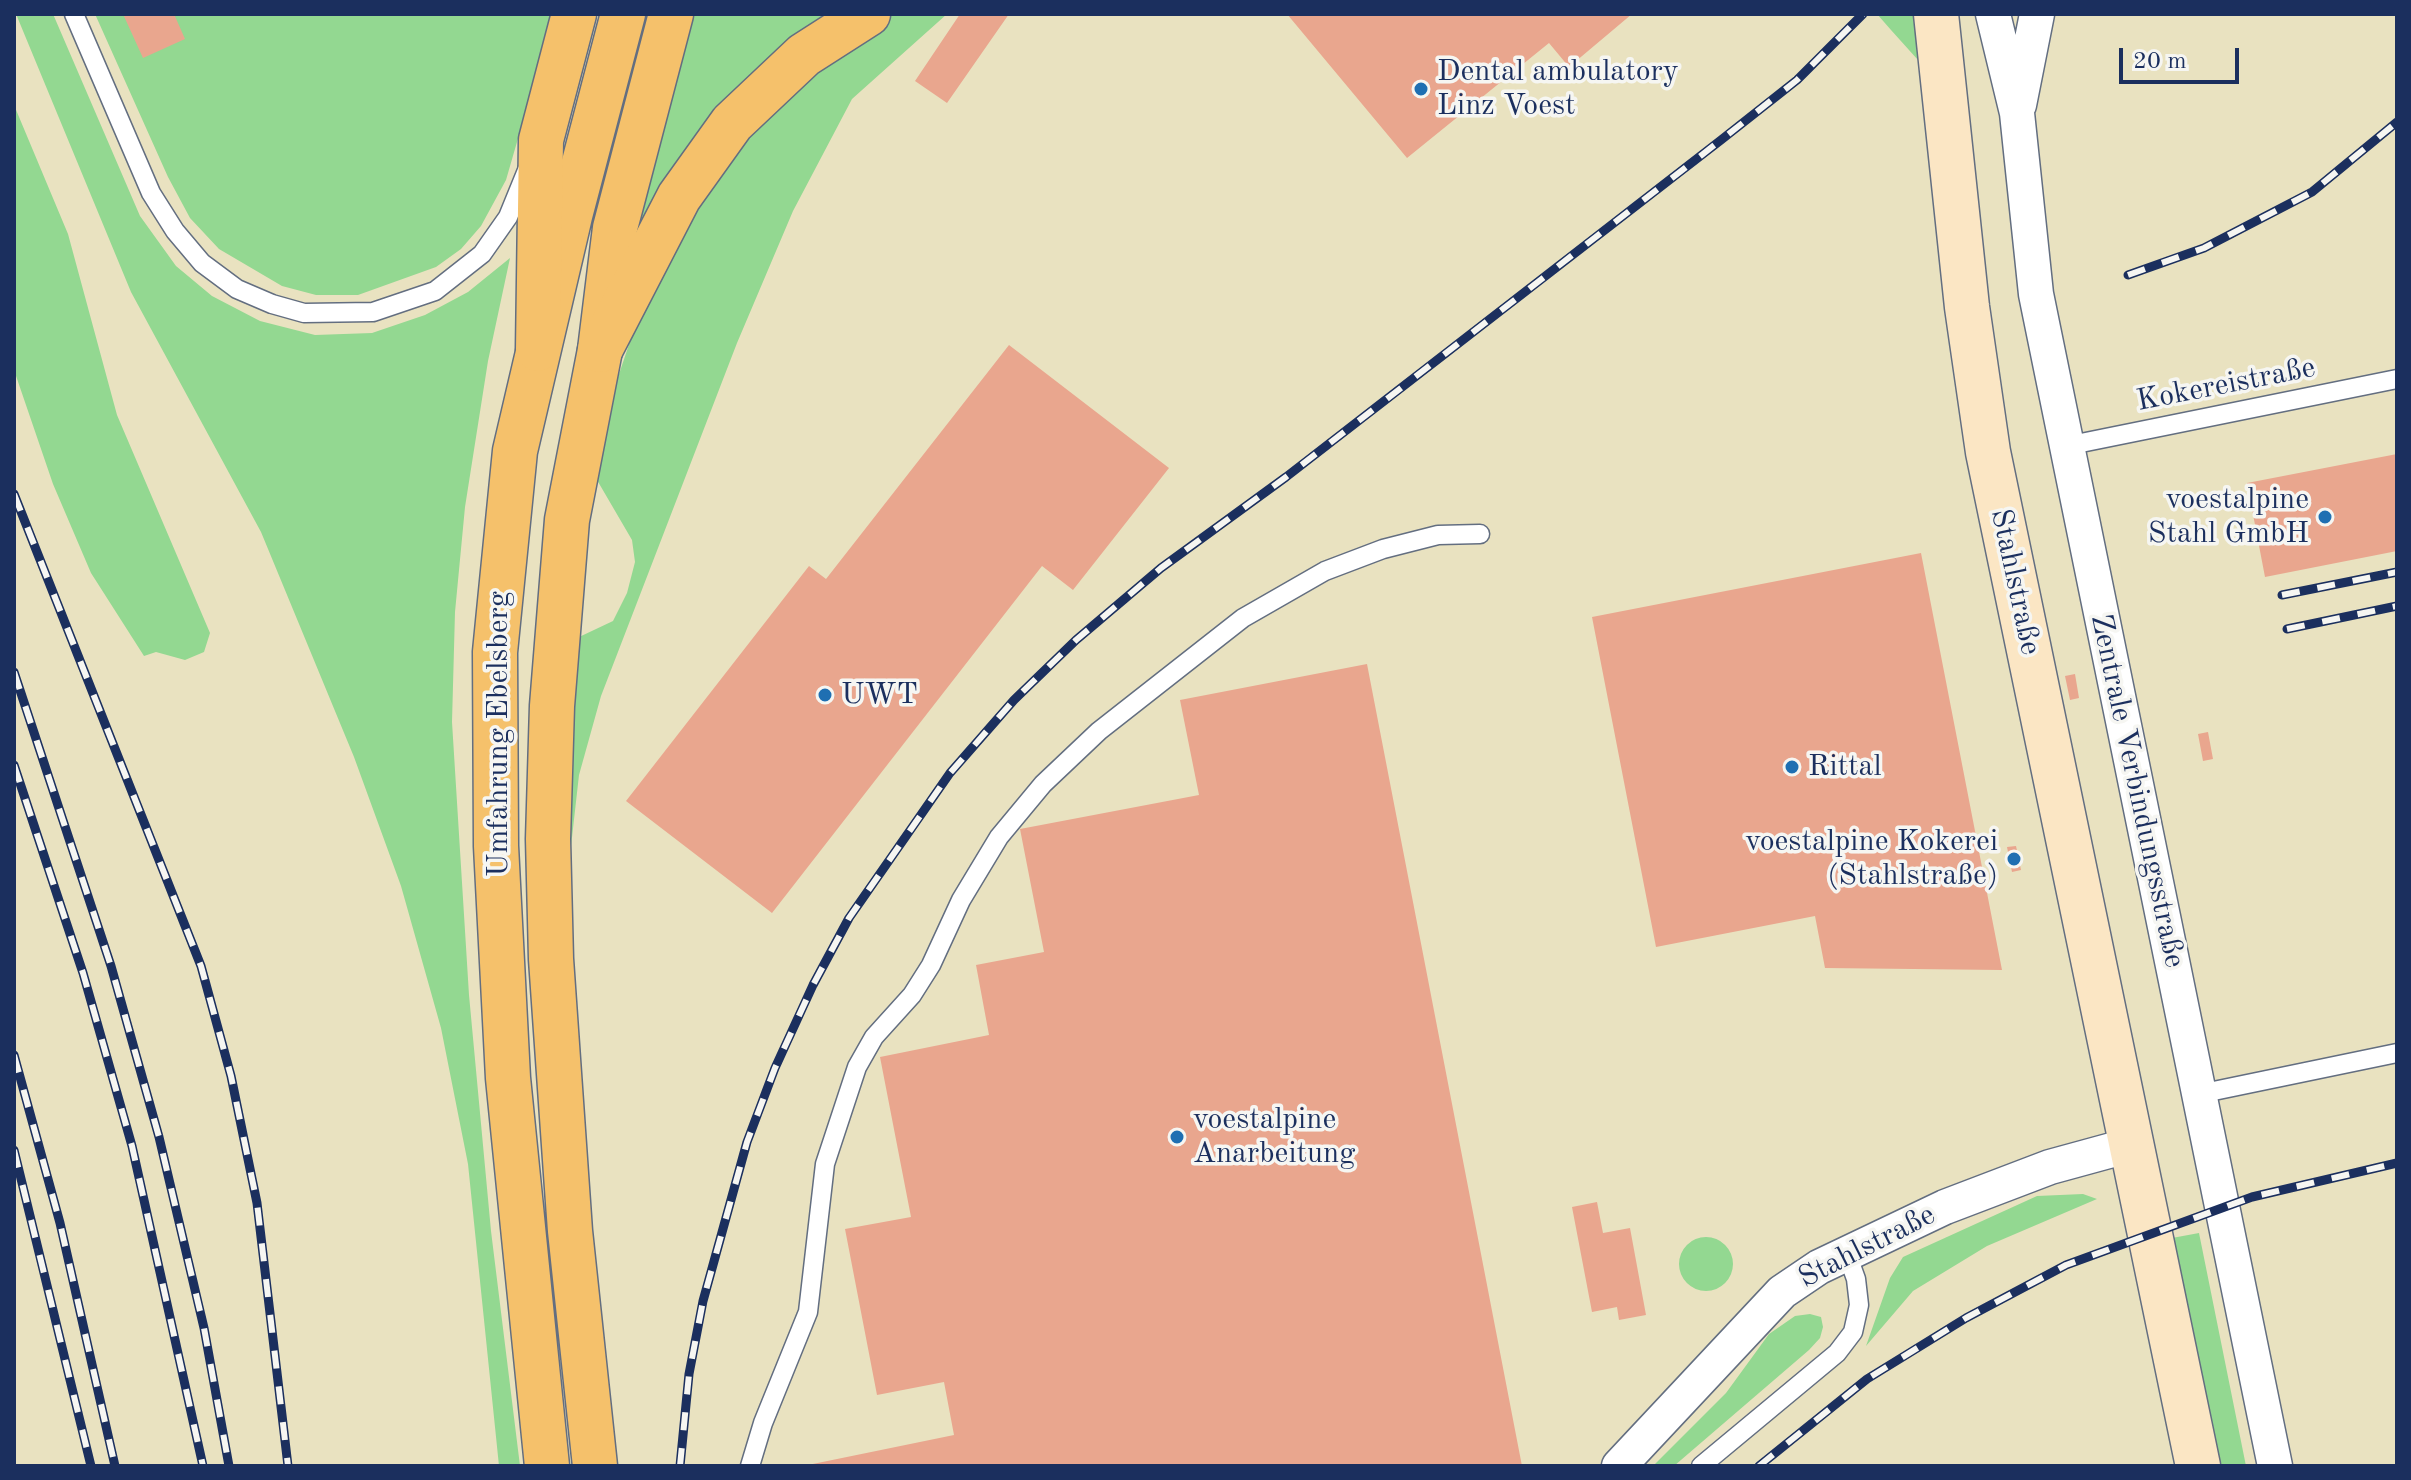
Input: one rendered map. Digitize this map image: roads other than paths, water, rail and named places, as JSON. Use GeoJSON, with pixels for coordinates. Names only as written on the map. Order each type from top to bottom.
{"type":"FeatureCollection","features":[{"type":"Feature","properties":{"kind":"main road"},"geometry":{"type":"LineString","coordinates":[[538,349],[541,140],[574,14]]}},
{"type":"Feature","properties":{"kind":"main road","name":"Umfahrung Ebelsberg"},"geometry":{"type":"LineString","coordinates":[[547,1466],[508,1078],[494,739],[501,568],[515,451],[623,14]]}},
{"type":"Feature","properties":{"kind":"main road","name":"Umfahrung Ebelsberg"},"geometry":{"type":"LineString","coordinates":[[595,1466],[570,1231],[551,959],[548,839],[552,706],[564,549],[577,451],[600,350],[615,228],[671,14]]}},
{"type":"Feature","properties":{"kind":"main road"},"geometry":{"type":"LineString","coordinates":[[600,350],[679,197],[732,123],[804,55],[868,14]]}},
{"type":"Feature","properties":{"kind":"street","name":"Stahlstraße"},"geometry":{"type":"LineString","coordinates":[[1936,14],[1978,400],[2101,1005],[2134,1144],[2198,1466]]}},
{"type":"Feature","properties":{"kind":"street"},"geometry":{"type":"LineString","coordinates":[[1993,14],[2017,113]]}},
{"type":"Feature","properties":{"kind":"street"},"geometry":{"type":"LineString","coordinates":[[2017,113],[2037,14]]}},
{"type":"Feature","properties":{"kind":"street","name":"Zentrale Verbindungsstraße"},"geometry":{"type":"LineString","coordinates":[[2017,113],[2036,294],[2275,1466]]}},
{"type":"Feature","properties":{"kind":"street","name":"Stahlstraße"},"geometry":{"type":"LineString","coordinates":[[1619,1466],[1782,1292],[1846,1251],[1945,1207],[2050,1167],[2134,1144]]}},
{"type":"Feature","properties":{"kind":"lane"},"geometry":{"type":"LineString","coordinates":[[74,14],[151,193],[175,231],[202,263],[237,289],[304,313],[373,312],[435,291],[460,275],[482,254],[502,228],[541,140]]}},
{"type":"Feature","properties":{"kind":"lane","name":"Kokereistraße"},"geometry":{"type":"LineString","coordinates":[[2066,446],[2397,379]]}},
{"type":"Feature","properties":{"kind":"lane"},"geometry":{"type":"LineString","coordinates":[[750,1466],[763,1423],[808,1312],[825,1164],[857,1067],[874,1037],[912,995],[931,965],[961,900],[999,837],[1043,784],[1099,731],[1243,618],[1325,571],[1383,549],[1438,535],[1480,534]]}},
{"type":"Feature","properties":{"kind":"lane"},"geometry":{"type":"LineString","coordinates":[[2199,1094],[2397,1053]]}},
{"type":"Feature","properties":{"kind":"lane"},"geometry":{"type":"LineString","coordinates":[[1701,1466],[1837,1353],[1853,1332],[1859,1305],[1856,1279],[1846,1251]]}},
{"type":"Feature","properties":{"kind":"railway"},"geometry":{"type":"LineString","coordinates":[[680,1466],[689,1374],[703,1301],[747,1142],[775,1068],[813,985],[849,918],[950,773],[1014,700],[1076,640],[1161,568],[1286,477],[1721,140],[1797,80],[1863,14]]}},
{"type":"Feature","properties":{"kind":"railway"},"geometry":{"type":"LineString","coordinates":[[2128,275],[2204,248],[2312,192],[2397,122]]}},
{"type":"Feature","properties":{"kind":"railway"},"geometry":{"type":"LineString","coordinates":[[14,494],[201,966],[231,1076],[257,1203],[288,1466]]}},
{"type":"Feature","properties":{"kind":"railway"},"geometry":{"type":"LineString","coordinates":[[2282,595],[2397,572]]}},
{"type":"Feature","properties":{"kind":"railway"},"geometry":{"type":"LineString","coordinates":[[2287,629],[2397,606]]}},
{"type":"Feature","properties":{"kind":"railway"},"geometry":{"type":"LineString","coordinates":[[14,672],[111,966],[159,1137],[204,1328],[229,1466]]}},
{"type":"Feature","properties":{"kind":"railway"},"geometry":{"type":"LineString","coordinates":[[14,765],[83,973],[132,1146],[203,1466]]}},
{"type":"Feature","properties":{"kind":"railway"},"geometry":{"type":"LineString","coordinates":[[14,1055],[60,1223],[115,1466]]}},
{"type":"Feature","properties":{"kind":"railway"},"geometry":{"type":"LineString","coordinates":[[14,1150],[91,1466]]}},
{"type":"Feature","properties":{"kind":"railway"},"geometry":{"type":"LineString","coordinates":[[1759,1466],[1867,1379],[1966,1318],[2066,1265],[2252,1197],[2397,1163]]}},
{"type":"Feature","properties":{"kind":"place","name":"Dental ambulatory Linz Voest"},"geometry":{"type":"Point","coordinates":[1421,89]}},
{"type":"Feature","properties":{"kind":"place","name":"voestalpine Stahl GmbH"},"geometry":{"type":"Point","coordinates":[2325,517]}},
{"type":"Feature","properties":{"kind":"place","name":"UWT"},"geometry":{"type":"Point","coordinates":[825,695]}},
{"type":"Feature","properties":{"kind":"place","name":"Rittal"},"geometry":{"type":"Point","coordinates":[1792,767]}},
{"type":"Feature","properties":{"kind":"place","name":"voestalpine Kokerei (Stahlstraße)"},"geometry":{"type":"Point","coordinates":[2014,859]}},
{"type":"Feature","properties":{"kind":"place","name":"voestalpine Anarbeitung"},"geometry":{"type":"Point","coordinates":[1177,1137]}}]}
